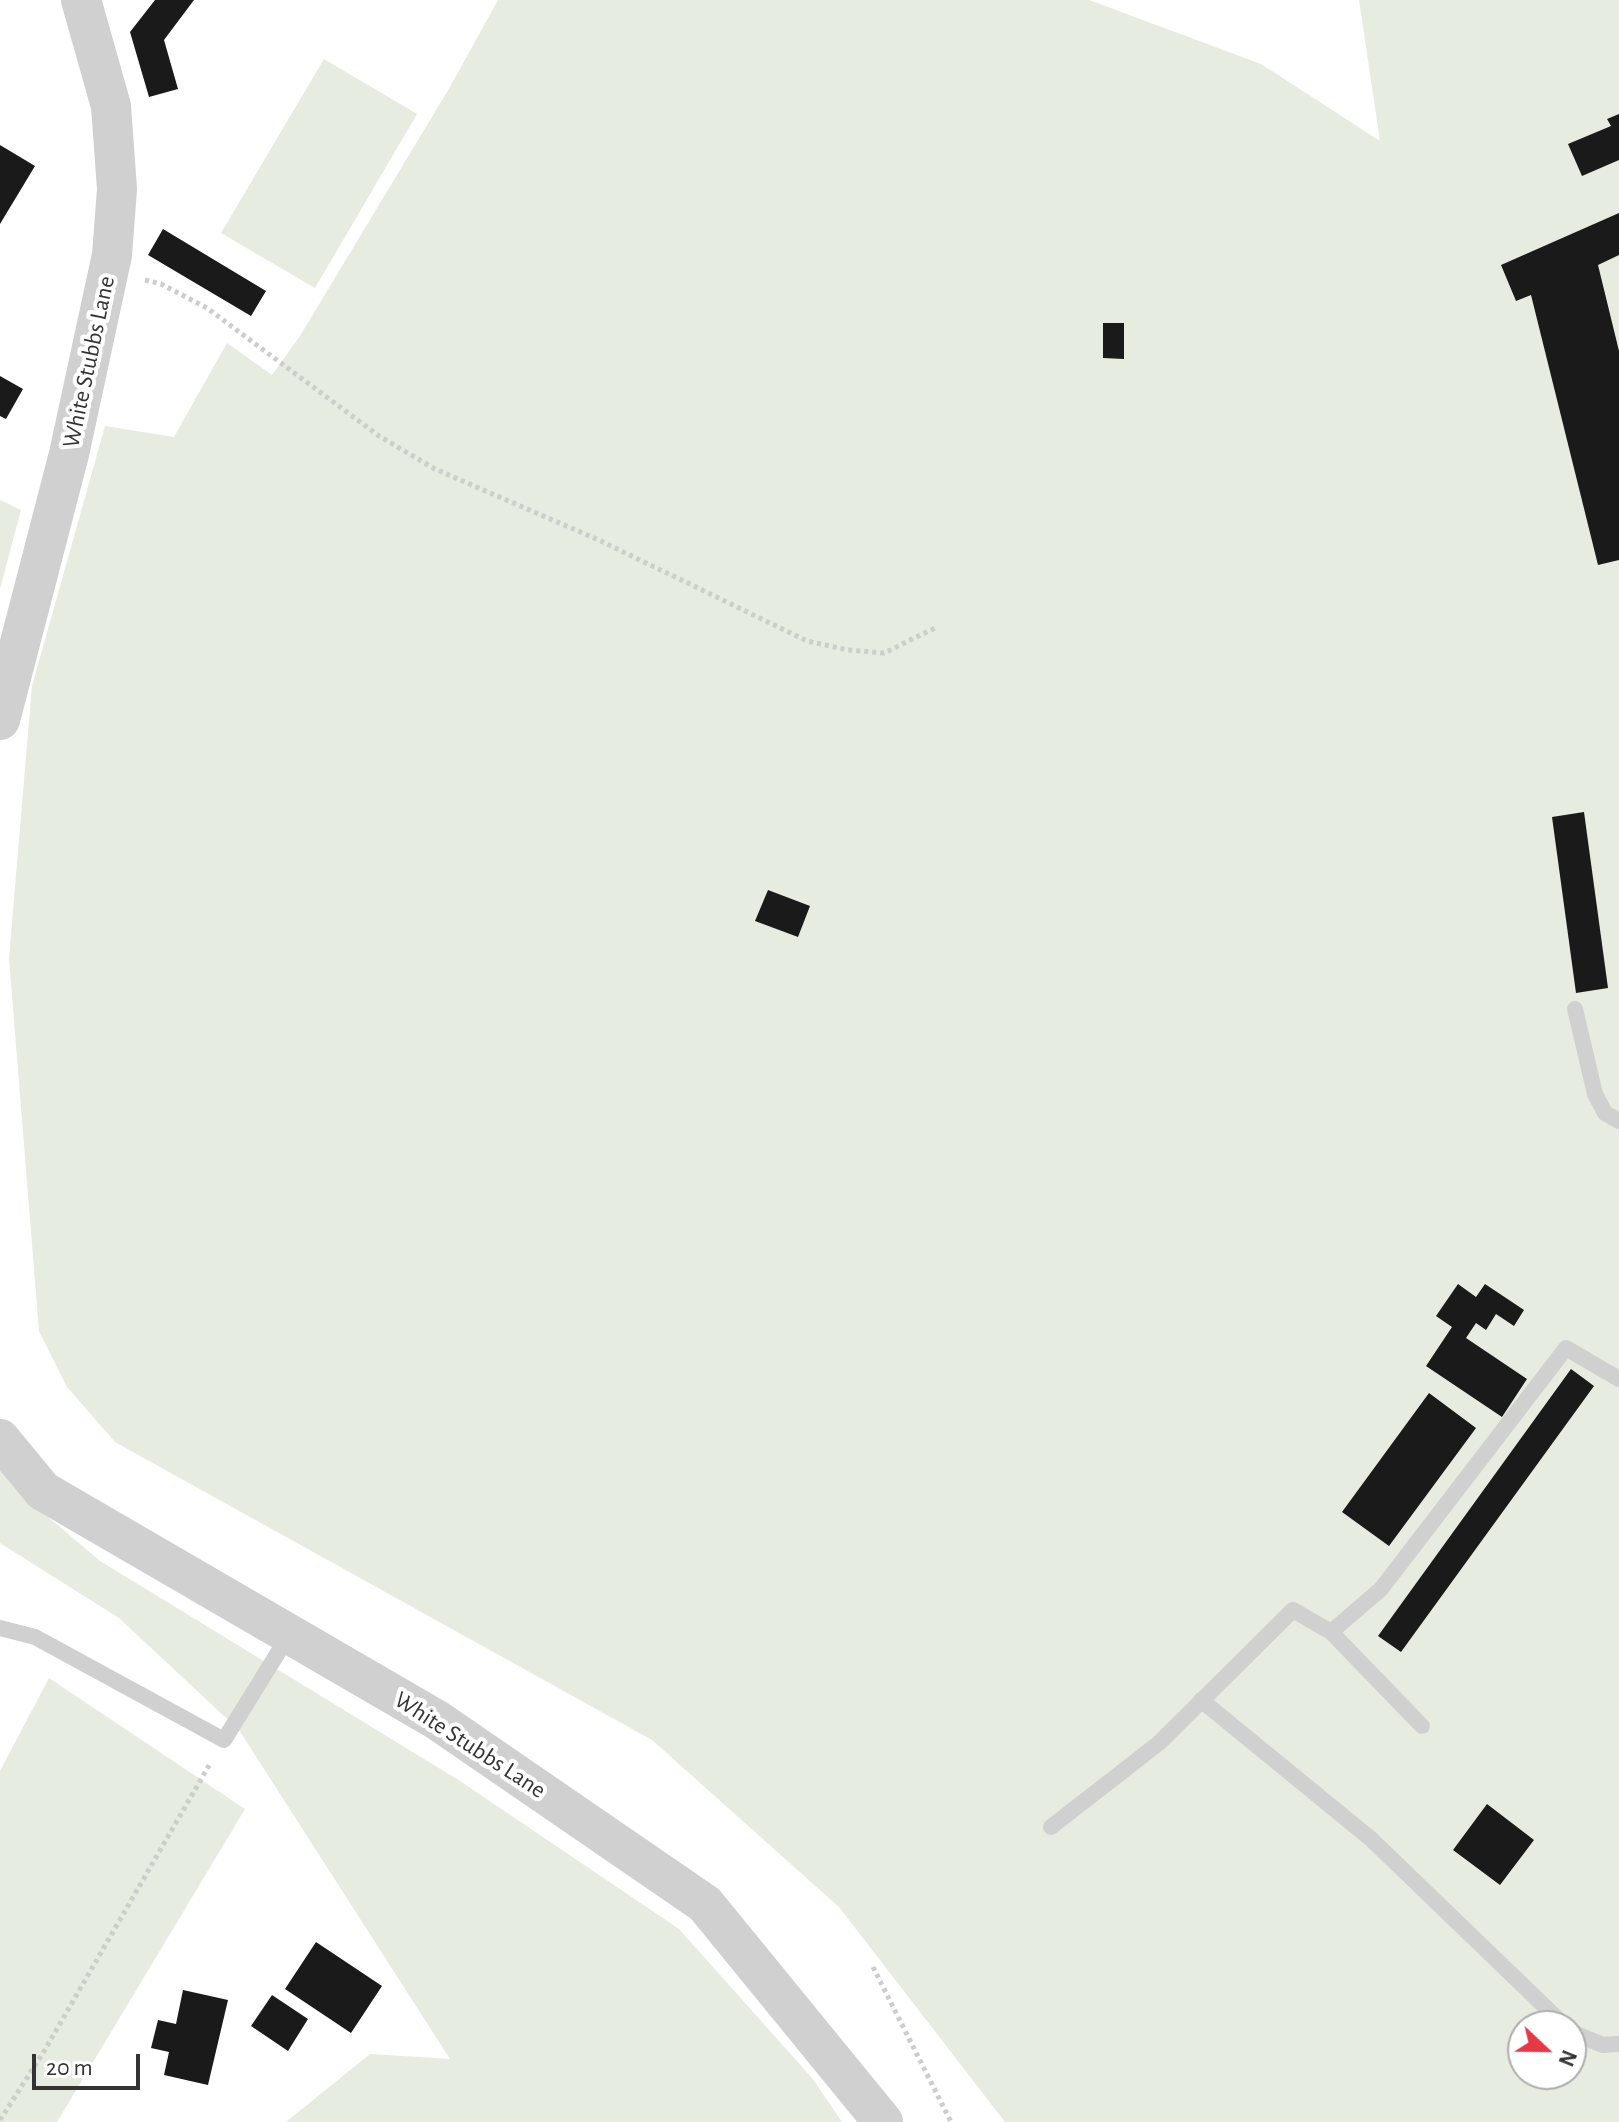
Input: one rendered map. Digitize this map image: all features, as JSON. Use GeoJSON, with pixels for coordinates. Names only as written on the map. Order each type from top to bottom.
{"type":"FeatureCollection","features":[{"type":"Feature","properties":{"kind":"street","name":"White Stubbs Lane"},"geometry":{"type":"LineString","coordinates":[[0,720],[69,454],[108,275],[117,189],[111,106],[81,0]]}},
{"type":"Feature","properties":{"kind":"street","name":"White Stubbs Lane"},"geometry":{"type":"LineString","coordinates":[[0,1439],[43,1491],[437,1720],[705,1904],[883,2122]]}},
{"type":"Feature","properties":{"kind":"lane"},"geometry":{"type":"LineString","coordinates":[[1575,1009],[1595,1094],[1605,1113],[1619,1121]]}},
{"type":"Feature","properties":{"kind":"lane"},"geometry":{"type":"LineString","coordinates":[[1331,1632],[1381,1589],[1566,1348],[1619,1379]]}},
{"type":"Feature","properties":{"kind":"lane"},"geometry":{"type":"LineString","coordinates":[[1051,1827],[1159,1743],[1293,1610],[1331,1632],[1422,1726]]}},
{"type":"Feature","properties":{"kind":"lane"},"geometry":{"type":"LineString","coordinates":[[0,1628],[35,1637],[224,1740],[289,1634]]}},
{"type":"Feature","properties":{"kind":"lane"},"geometry":{"type":"LineString","coordinates":[[1201,1700],[1371,1839],[1548,2010]]}},
{"type":"Feature","properties":{"kind":"lane"},"geometry":{"type":"LineString","coordinates":[[1587,2038],[1603,2045],[1619,2044]]}},
{"type":"Feature","properties":{"kind":"path"},"geometry":{"type":"LineString","coordinates":[[108,275],[161,284],[207,308],[379,436],[435,469],[601,541],[807,641],[848,650],[884,653],[937,627]]}},
{"type":"Feature","properties":{"kind":"path"},"geometry":{"type":"LineString","coordinates":[[0,2120],[43,2053],[224,1740]]}},
{"type":"Feature","properties":{"kind":"path"},"geometry":{"type":"LineString","coordinates":[[873,1967],[951,2122]]}},
{"type":"Feature","properties":{"kind":"shaded area"},"geometry":{"type":"Polygon","coordinates":[[[498,0],[1089,0],[1261,64],[1380,141],[1359,0],[1619,0],[1619,2122],[1005,2122],[839,1907],[652,1740],[115,1442],[67,1387],[39,1331],[9,958],[32,686],[105,426],[174,437],[227,343],[272,375],[300,336],[450,87],[498,0]]]}},
{"type":"Feature","properties":{"kind":"shaded area"},"geometry":{"type":"Polygon","coordinates":[[[324,59],[417,114],[315,288],[221,233],[324,59]]]}},
{"type":"Feature","properties":{"kind":"shaded area"},"geometry":{"type":"Polygon","coordinates":[[[0,500],[21,510],[0,589],[0,500]]]}},
{"type":"Feature","properties":{"kind":"shaded area"},"geometry":{"type":"Polygon","coordinates":[[[0,1469],[15,1489],[100,1561],[460,1781],[679,1929],[812,2078],[842,2122],[286,2122],[370,2054],[450,2059],[239,1730],[119,1618],[0,1543],[0,1469]]]}},
{"type":"Feature","properties":{"kind":"shaded area"},"geometry":{"type":"Polygon","coordinates":[[[49,1678],[245,1809],[57,2122],[0,2122],[0,1771],[49,1678]]]}},
{"type":"Feature","properties":{"kind":"building"},"geometry":{"type":"Polygon","coordinates":[[[155,0],[194,0],[164,40],[178,89],[149,97],[130,32],[155,0]]]}},
{"type":"Feature","properties":{"kind":"building"},"geometry":{"type":"Polygon","coordinates":[[[1619,114],[1619,160],[1582,176],[1568,144],[1611,126],[1607,119],[1619,114]]]}},
{"type":"Feature","properties":{"kind":"building"},"geometry":{"type":"Polygon","coordinates":[[[0,145],[35,166],[0,224],[0,145]]]}},
{"type":"Feature","properties":{"kind":"building"},"geometry":{"type":"Polygon","coordinates":[[[1619,213],[1619,255],[1598,265],[1619,351],[1619,560],[1598,565],[1531,295],[1516,301],[1501,265],[1619,213]]]}},
{"type":"Feature","properties":{"kind":"building"},"geometry":{"type":"Polygon","coordinates":[[[163,229],[266,291],[251,316],[148,255],[163,229]]]}},
{"type":"Feature","properties":{"kind":"building"},"geometry":{"type":"Polygon","coordinates":[[[1103,323],[1124,323],[1124,359],[1103,358],[1103,323]]]}},
{"type":"Feature","properties":{"kind":"building"},"geometry":{"type":"Polygon","coordinates":[[[0,376],[23,389],[6,419],[0,416],[0,376]]]}},
{"type":"Feature","properties":{"kind":"building"},"geometry":{"type":"Polygon","coordinates":[[[1584,812],[1608,988],[1576,993],[1552,817],[1584,812]]]}},
{"type":"Feature","properties":{"kind":"building"},"geometry":{"type":"Polygon","coordinates":[[[768,890],[810,906],[798,937],[755,921],[768,890]]]}},
{"type":"Feature","properties":{"kind":"building"},"geometry":{"type":"Polygon","coordinates":[[[1458,1284],[1476,1297],[1485,1284],[1524,1310],[1514,1326],[1496,1314],[1486,1330],[1476,1323],[1466,1338],[1527,1379],[1502,1417],[1426,1366],[1452,1327],[1436,1316],[1458,1284]]]}},
{"type":"Feature","properties":{"kind":"building"},"geometry":{"type":"Polygon","coordinates":[[[1571,1369],[1594,1386],[1401,1652],[1378,1636],[1571,1369]]]}},
{"type":"Feature","properties":{"kind":"building"},"geometry":{"type":"Polygon","coordinates":[[[1429,1393],[1476,1428],[1389,1546],[1342,1512],[1429,1393]]]}},
{"type":"Feature","properties":{"kind":"building"},"geometry":{"type":"Polygon","coordinates":[[[1487,1804],[1534,1840],[1500,1885],[1453,1850],[1487,1804]]]}},
{"type":"Feature","properties":{"kind":"building"},"geometry":{"type":"Polygon","coordinates":[[[316,1942],[382,1986],[351,2033],[285,1989],[316,1942]]]}},
{"type":"Feature","properties":{"kind":"building"},"geometry":{"type":"Polygon","coordinates":[[[183,1990],[228,2000],[208,2085],[164,2075],[169,2052],[151,2048],[158,2020],[176,2024],[183,1990]]]}},
{"type":"Feature","properties":{"kind":"building"},"geometry":{"type":"Polygon","coordinates":[[[272,1995],[308,2019],[288,2051],[251,2026],[272,1995]]]}}]}
